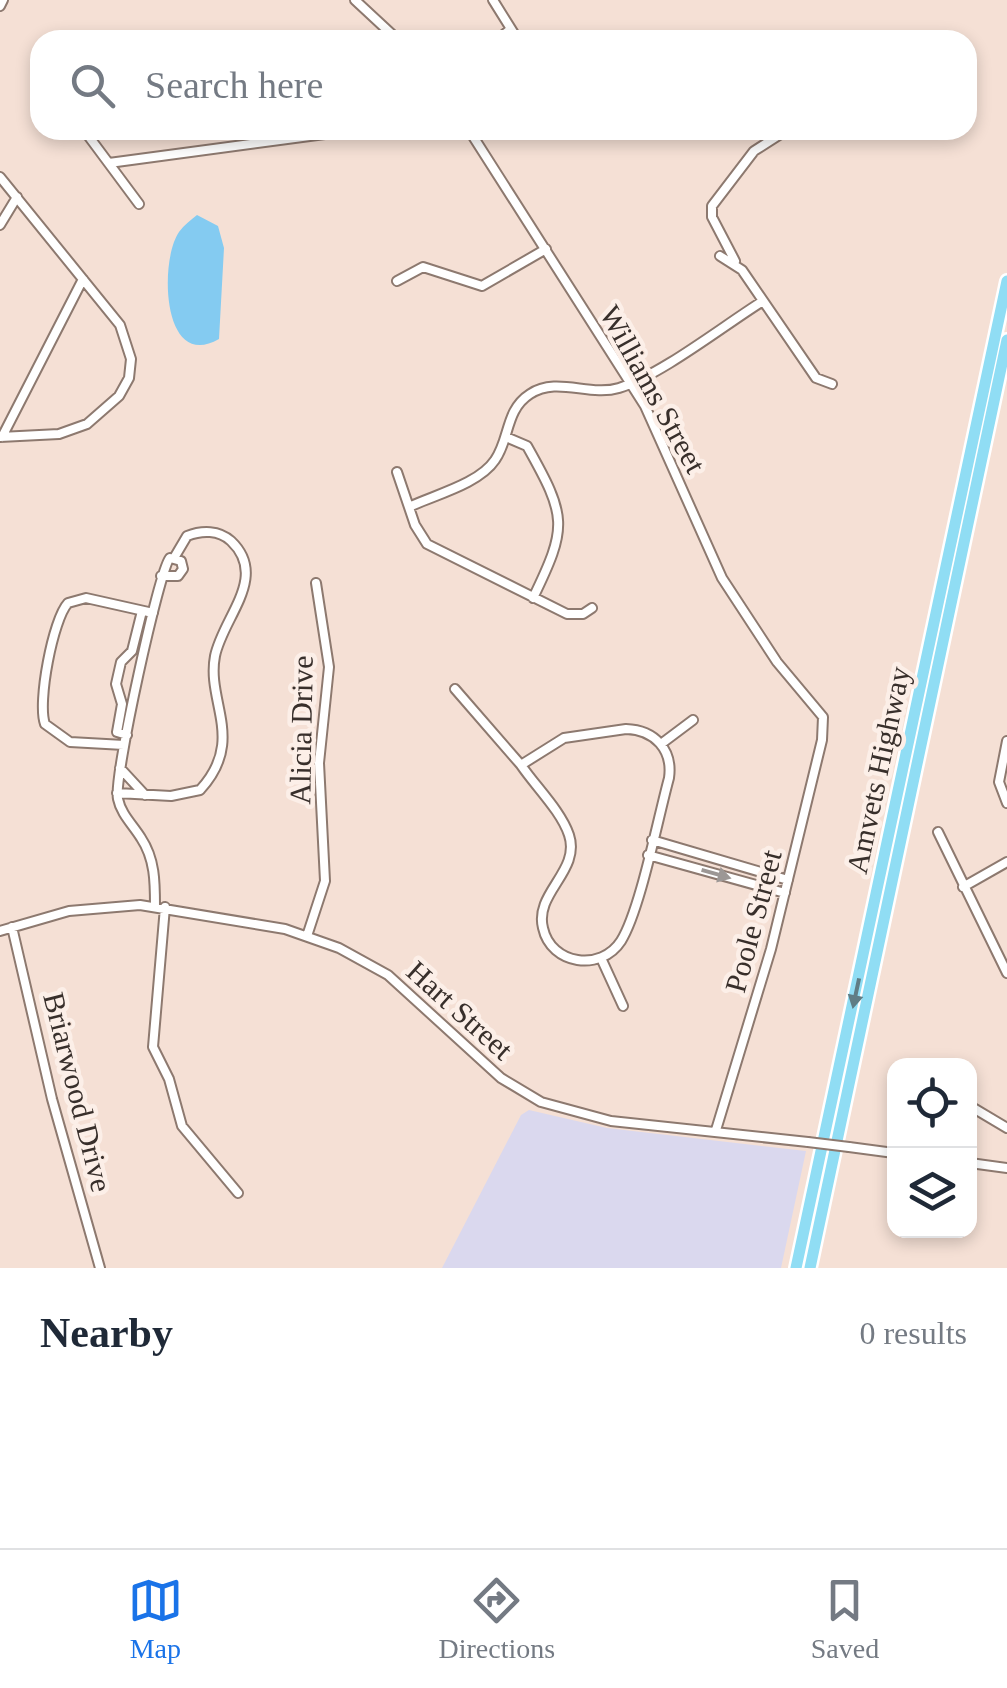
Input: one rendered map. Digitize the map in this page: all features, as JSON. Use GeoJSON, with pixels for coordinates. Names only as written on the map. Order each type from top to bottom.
{"type":"FeatureCollection","features":[{"type":"Feature","properties":{"kind":"highway","name":"Amvets Highway"},"geometry":{"type":"LineString","coordinates":[[796,1268],[1007,281]]}},
{"type":"Feature","properties":{"kind":"highway","name":"Amvets Highway"},"geometry":{"type":"LineString","coordinates":[[810,1268],[1007,340]]}},
{"type":"Feature","properties":{"kind":"street"},"geometry":{"type":"LineString","coordinates":[[355,0],[387,30]]}},
{"type":"Feature","properties":{"kind":"street"},"geometry":{"type":"LineString","coordinates":[[493,0],[510,29]]}},
{"type":"Feature","properties":{"kind":"street"},"geometry":{"type":"LineString","coordinates":[[92,140],[139,204]]}},
{"type":"Feature","properties":{"kind":"street"},"geometry":{"type":"LineString","coordinates":[[109,163],[280,140]]}},
{"type":"Feature","properties":{"kind":"street","name":"Williams Street"},"geometry":{"type":"LineString","coordinates":[[475,140],[632,384],[662,438],[722,578],[777,662],[824,721]]}},
{"type":"Feature","properties":{"kind":"street"},"geometry":{"type":"LineString","coordinates":[[771,140],[754,151],[712,206],[712,217],[734,262],[816,378],[832,384]]}},
{"type":"Feature","properties":{"kind":"street"},"geometry":{"type":"LineString","coordinates":[[0,177],[125,334],[131,368],[125,387],[79,429],[1,437]]}},
{"type":"Feature","properties":{"kind":"street"},"geometry":{"type":"LineString","coordinates":[[0,224],[17,197]]}},
{"type":"Feature","properties":{"kind":"street"},"geometry":{"type":"LineString","coordinates":[[396,281],[423,267],[482,286],[546,249]]}},
{"type":"Feature","properties":{"kind":"street"},"geometry":{"type":"LineString","coordinates":[[720,256],[734,262]]}},
{"type":"Feature","properties":{"kind":"street"},"geometry":{"type":"LineString","coordinates":[[1,437],[83,279]]}},
{"type":"Feature","properties":{"kind":"street"},"geometry":{"type":"LineString","coordinates":[[408,507],[488,469],[515,409],[538,390],[558,386],[600,392],[632,384],[763,301]]}},
{"type":"Feature","properties":{"kind":"street"},"geometry":{"type":"LineString","coordinates":[[506,436],[527,446],[560,524],[557,550],[533,598]]}},
{"type":"Feature","properties":{"kind":"street"},"geometry":{"type":"LineString","coordinates":[[397,472],[420,536],[434,550],[571,615],[592,608]]}},
{"type":"Feature","properties":{"kind":"street"},"geometry":{"type":"LineString","coordinates":[[116,793],[145,796],[195,792],[210,776],[224,726],[214,660],[248,577],[240,553],[220,534],[187,536],[174,558],[165,562],[116,793],[151,858],[160,906],[152,1047],[169,1079],[182,1126],[238,1194]]}},
{"type":"Feature","properties":{"kind":"street"},"geometry":{"type":"LineString","coordinates":[[162,576],[180,574],[182,564],[174,558]]}},
{"type":"Feature","properties":{"kind":"street","name":"Alicia Drive"},"geometry":{"type":"LineString","coordinates":[[307,936],[325,881],[319,764],[329,667],[316,583]]}},
{"type":"Feature","properties":{"kind":"street"},"geometry":{"type":"LineString","coordinates":[[126,740],[65,740],[45,724],[41,704],[64,607],[86,598],[153,613]]}},
{"type":"Feature","properties":{"kind":"street"},"geometry":{"type":"LineString","coordinates":[[126,740],[117,732],[122,704],[116,684],[122,662],[134,645],[142,610]]}},
{"type":"Feature","properties":{"kind":"street"},"geometry":{"type":"LineString","coordinates":[[455,689],[521,765],[570,842],[567,866],[543,908],[544,934],[567,958],[601,958],[624,936],[648,855],[670,774],[661,744],[635,730],[574,735],[521,765]]}},
{"type":"Feature","properties":{"kind":"street"},"geometry":{"type":"LineString","coordinates":[[661,744],[694,720]]}},
{"type":"Feature","properties":{"kind":"street","name":"Poole Street"},"geometry":{"type":"LineString","coordinates":[[716,1130],[788,880],[824,721]]}},
{"type":"Feature","properties":{"kind":"street"},"geometry":{"type":"LineString","coordinates":[[1007,741],[999,782],[1007,803]]}},
{"type":"Feature","properties":{"kind":"street"},"geometry":{"type":"LineString","coordinates":[[120,768],[145,796]]}},
{"type":"Feature","properties":{"kind":"street"},"geometry":{"type":"LineString","coordinates":[[938,832],[1007,973]]}},
{"type":"Feature","properties":{"kind":"street"},"geometry":{"type":"LineString","coordinates":[[652,840],[788,880]]}},
{"type":"Feature","properties":{"kind":"street"},"geometry":{"type":"LineString","coordinates":[[648,855],[784,893]]}},
{"type":"Feature","properties":{"kind":"street"},"geometry":{"type":"LineString","coordinates":[[964,887],[1007,862]]}},
{"type":"Feature","properties":{"kind":"street","name":"Hart Street"},"geometry":{"type":"LineString","coordinates":[[4,927],[83,908],[160,906],[307,936],[364,960],[400,983],[501,1078],[538,1100],[598,1119],[887,1152]]}},
{"type":"Feature","properties":{"kind":"street","name":"Briarwood Drive"},"geometry":{"type":"LineString","coordinates":[[4,927],[100,1268]]}},
{"type":"Feature","properties":{"kind":"street"},"geometry":{"type":"LineString","coordinates":[[601,958],[623,1006]]}},
{"type":"Feature","properties":{"kind":"street"},"geometry":{"type":"LineString","coordinates":[[977,1110],[1007,1128]]}},
{"type":"Feature","properties":{"kind":"street"},"geometry":{"type":"LineString","coordinates":[[977,1165],[1007,1168]]}},
{"type":"Feature","properties":{"kind":"shaded area"},"geometry":{"type":"Polygon","coordinates":[[[529,1110],[607,1128],[806,1151],[781,1268],[442,1268],[521,1115],[529,1110]]]}},
{"type":"Feature","properties":{"kind":"water"},"geometry":{"type":"Polygon","coordinates":[[[197,215],[218,226],[224,248],[219,339],[200,345],[186,340],[176,327],[168,287],[173,246],[181,229],[197,215]]]}}]}
